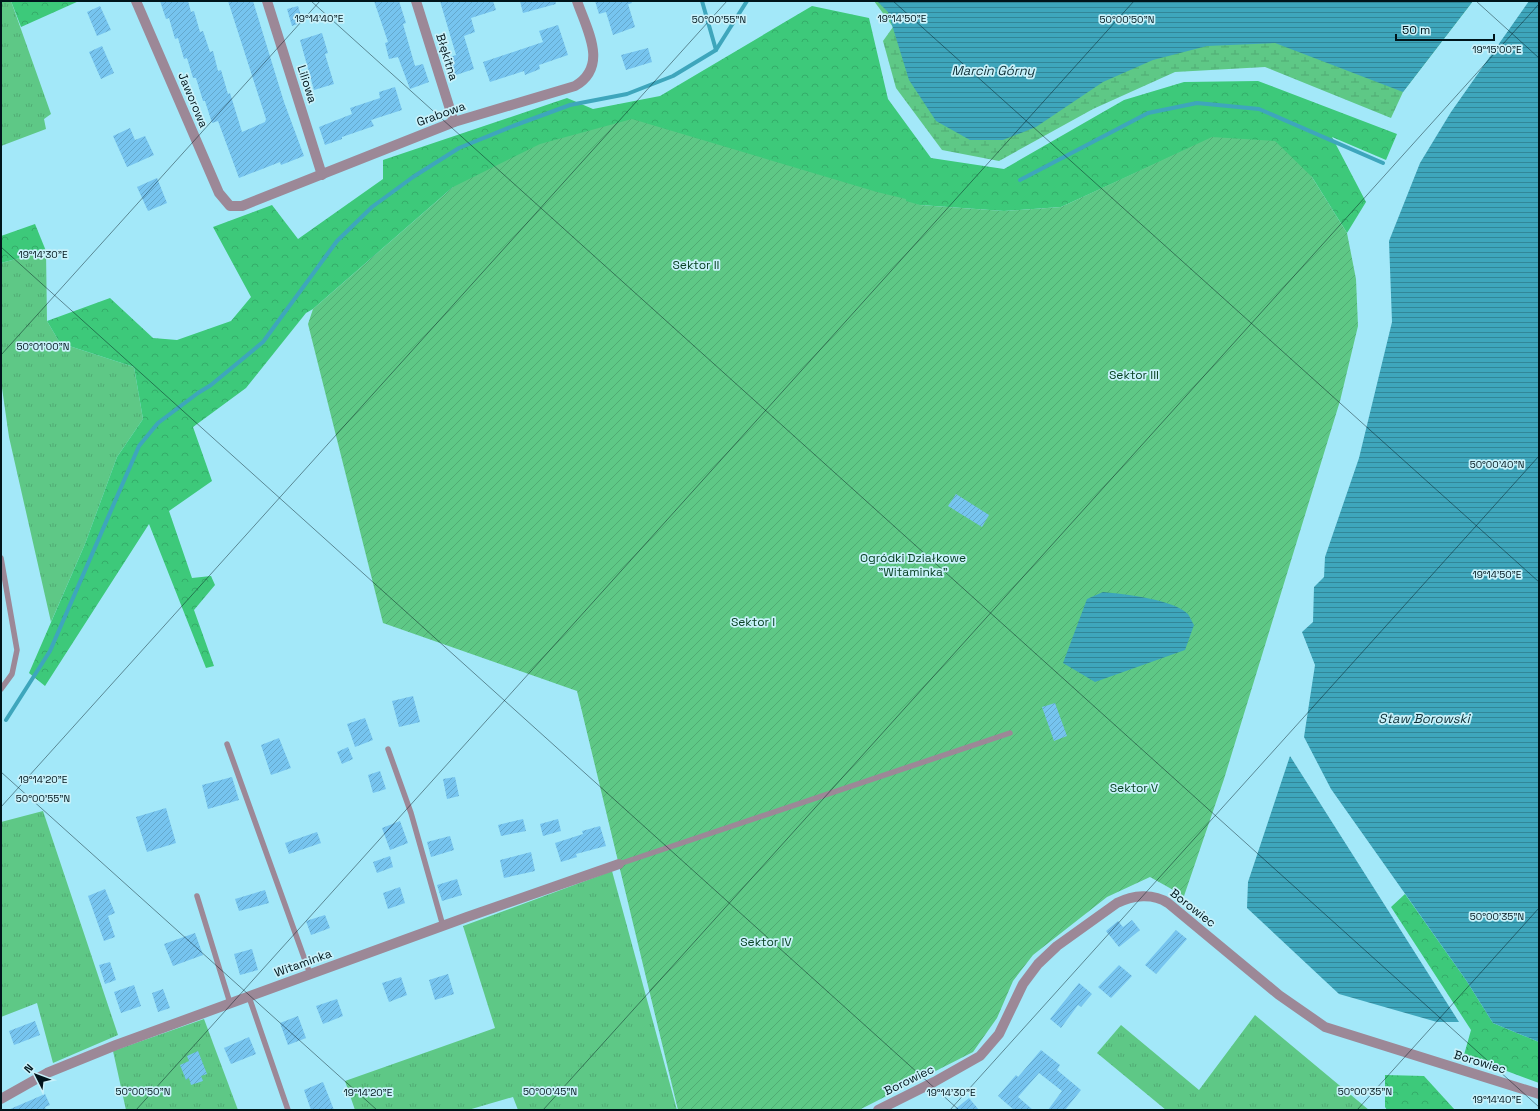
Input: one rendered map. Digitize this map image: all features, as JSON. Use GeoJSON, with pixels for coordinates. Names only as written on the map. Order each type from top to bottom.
{"type":"FeatureCollection","features":[{"type":"Feature","properties":{"kind":"street","name":"Jaworowa"},"geometry":{"type":"LineString","coordinates":[[136,1],[219,193],[230,206]]}},
{"type":"Feature","properties":{"kind":"street","name":"Liliowa"},"geometry":{"type":"LineString","coordinates":[[267,1],[322,175]]}},
{"type":"Feature","properties":{"kind":"street","name":"Błękitna"},"geometry":{"type":"LineString","coordinates":[[416,1],[454,122]]}},
{"type":"Feature","properties":{"kind":"street","name":"Grabowa"},"geometry":{"type":"LineString","coordinates":[[230,206],[242,206],[454,122],[575,86],[584,81],[590,73],[594,63],[594,53],[577,1]]}},
{"type":"Feature","properties":{"kind":"street","name":"Witaminka"},"geometry":{"type":"LineString","coordinates":[[1,1099],[47,1073],[83,1058],[310,974],[619,864]]}},
{"type":"Feature","properties":{"kind":"street","name":"Borowiec"},"geometry":{"type":"LineString","coordinates":[[878,1110],[940,1079],[980,1056],[999,1034],[1027,978],[1049,953],[1118,903],[1128,898],[1141,896],[1154,897],[1168,903],[1279,995],[1325,1028],[1539,1094]]}},
{"type":"Feature","properties":{"kind":"lane"},"geometry":{"type":"LineString","coordinates":[[1,558],[17,650],[12,674],[1,689]]}},
{"type":"Feature","properties":{"kind":"lane"},"geometry":{"type":"LineString","coordinates":[[619,864],[1010,733]]}},
{"type":"Feature","properties":{"kind":"lane"},"geometry":{"type":"LineString","coordinates":[[226,744],[310,974]]}},
{"type":"Feature","properties":{"kind":"lane"},"geometry":{"type":"LineString","coordinates":[[388,749],[411,813],[443,926]]}},
{"type":"Feature","properties":{"kind":"lane"},"geometry":{"type":"LineString","coordinates":[[197,896],[230,1003]]}},
{"type":"Feature","properties":{"kind":"lane"},"geometry":{"type":"LineString","coordinates":[[249,997],[288,1110]]}},
{"type":"Feature","properties":{"kind":"green space"},"geometry":{"type":"Polygon","coordinates":[[[1,1],[11,1],[51,114],[44,119],[46,129],[1,146],[1,1]]]}},
{"type":"Feature","properties":{"kind":"green space"},"geometry":{"type":"Polygon","coordinates":[[[11,1],[79,1],[21,27],[11,1]]]}},
{"type":"Feature","properties":{"kind":"green space"},"geometry":{"type":"Polygon","coordinates":[[[874,1],[909,1],[1009,76],[1473,1],[1403,92],[1391,118],[1265,67],[1175,72],[1093,109],[999,161],[942,150],[896,88],[883,41],[893,27],[874,1]]]}},
{"type":"Feature","properties":{"kind":"green space"},"geometry":{"type":"Polygon","coordinates":[[[812,6],[869,18],[888,99],[931,158],[1004,169],[1124,100],[1184,82],[1258,81],[1397,134],[1386,160],[1332,137],[1366,202],[1347,233],[1312,177],[1212,138],[1061,207],[1004,211],[920,205],[453,187],[313,309],[306,313],[246,388],[193,427],[212,481],[169,511],[192,578],[211,576],[215,585],[194,610],[214,666],[206,668],[149,524],[45,686],[29,673],[85,544],[117,457],[143,419],[134,367],[60,343],[47,321],[110,298],[153,338],[177,340],[231,321],[251,297],[213,227],[272,205],[298,239],[383,179],[383,160],[567,98],[593,109],[660,96],[812,6]]]}},
{"type":"Feature","properties":{"kind":"green space","name":"Ogródki Działkowe \"Witaminka\""},"geometry":{"type":"Polygon","coordinates":[[[632,119],[877,192],[906,199],[906,201],[920,205],[1004,211],[1061,207],[1212,137],[1275,141],[1312,177],[1347,233],[1356,279],[1358,326],[1340,401],[1224,779],[1184,896],[1150,877],[1107,897],[1033,955],[1013,981],[997,1018],[973,1052],[859,1110],[678,1110],[577,691],[383,623],[308,324],[313,309],[453,187],[540,144],[632,119]]]}},
{"type":"Feature","properties":{"kind":"green space"},"geometry":{"type":"Polygon","coordinates":[[[35,224],[46,251],[1,263],[1,236],[35,224]]]}},
{"type":"Feature","properties":{"kind":"green space"},"geometry":{"type":"Polygon","coordinates":[[[46,251],[47,321],[60,343],[134,367],[143,419],[117,457],[85,544],[51,622],[9,437],[1,381],[1,263],[46,251]]]}},
{"type":"Feature","properties":{"kind":"green space"},"geometry":{"type":"Polygon","coordinates":[[[43,811],[118,1035],[53,1063],[37,1003],[1,1017],[1,822],[43,811]]]}},
{"type":"Feature","properties":{"kind":"green space"},"geometry":{"type":"Polygon","coordinates":[[[612,871],[677,1110],[518,1110],[513,1097],[468,1110],[355,1110],[345,1081],[495,1028],[463,926],[612,871]]]}},
{"type":"Feature","properties":{"kind":"green space"},"geometry":{"type":"Polygon","coordinates":[[[1405,894],[1466,980],[1493,1023],[1539,1042],[1539,1083],[1464,1055],[1471,1030],[1391,907],[1405,894]]]}},
{"type":"Feature","properties":{"kind":"green space"},"geometry":{"type":"Polygon","coordinates":[[[1255,1015],[1369,1110],[1166,1110],[1097,1053],[1121,1025],[1199,1090],[1255,1015]]]}},
{"type":"Feature","properties":{"kind":"green space"},"geometry":{"type":"Polygon","coordinates":[[[204,1019],[238,1110],[126,1110],[113,1051],[204,1019]]]}},
{"type":"Feature","properties":{"kind":"green space"},"geometry":{"type":"Polygon","coordinates":[[[1385,1075],[1424,1076],[1455,1110],[1387,1110],[1385,1107],[1385,1075]]]}},
{"type":"Feature","properties":{"kind":"water","name":"Marcin Górny"},"geometry":{"type":"Polygon","coordinates":[[[877,1],[1473,1],[1403,92],[1275,43],[1207,46],[1153,60],[1103,82],[1036,127],[1003,140],[970,140],[936,121],[909,80],[888,12],[877,1]]]}},
{"type":"Feature","properties":{"kind":"water","name":"Staw Borowski"},"geometry":{"type":"Polygon","coordinates":[[[1529,1],[1539,1],[1539,1042],[1493,1023],[1466,980],[1331,789],[1304,737],[1315,665],[1302,632],[1313,622],[1314,587],[1324,577],[1325,557],[1359,458],[1392,322],[1389,241],[1420,163],[1451,112],[1529,1]]]}},
{"type":"Feature","properties":{"kind":"water"},"geometry":{"type":"Polygon","coordinates":[[[1103,592],[1148,598],[1181,609],[1188,614],[1194,625],[1185,650],[1095,682],[1063,663],[1087,599],[1103,592]]]}},
{"type":"Feature","properties":{"kind":"water"},"geometry":{"type":"Polygon","coordinates":[[[1290,756],[1459,1022],[1437,1022],[1339,994],[1247,908],[1248,882],[1290,756]]]}},
{"type":"Feature","properties":{"kind":"building"},"geometry":{"type":"Polygon","coordinates":[[[160,1],[188,1],[191,12],[194,11],[200,32],[203,31],[210,52],[213,51],[218,71],[221,70],[242,132],[265,122],[266,119],[228,1],[253,1],[284,102],[304,156],[281,165],[280,162],[239,178],[218,121],[212,123],[196,78],[193,78],[187,58],[184,59],[178,38],[175,39],[169,18],[166,19],[160,1]]]}},
{"type":"Feature","properties":{"kind":"building"},"geometry":{"type":"Polygon","coordinates":[[[374,1],[399,1],[406,23],[403,24],[415,66],[423,64],[429,82],[410,89],[398,57],[389,59],[385,43],[388,42],[374,1]]]}},
{"type":"Feature","properties":{"kind":"building"},"geometry":{"type":"Polygon","coordinates":[[[440,1],[493,1],[496,10],[471,18],[475,32],[464,36],[474,69],[453,76],[448,58],[456,55],[440,1]]]}},
{"type":"Feature","properties":{"kind":"building"},"geometry":{"type":"Polygon","coordinates":[[[520,1],[555,1],[556,4],[523,13],[520,1]]]}},
{"type":"Feature","properties":{"kind":"building"},"geometry":{"type":"Polygon","coordinates":[[[595,1],[631,1],[632,3],[628,4],[635,27],[613,35],[606,12],[599,14],[595,1]]]}},
{"type":"Feature","properties":{"kind":"building"},"geometry":{"type":"Polygon","coordinates":[[[100,6],[111,30],[97,36],[87,12],[100,6]]]}},
{"type":"Feature","properties":{"kind":"building"},"geometry":{"type":"Polygon","coordinates":[[[298,6],[303,22],[292,26],[287,9],[298,6]]]}},
{"type":"Feature","properties":{"kind":"building"},"geometry":{"type":"Polygon","coordinates":[[[558,25],[568,55],[539,65],[540,69],[525,75],[524,71],[490,82],[483,62],[543,42],[539,31],[558,25]]]}},
{"type":"Feature","properties":{"kind":"building"},"geometry":{"type":"Polygon","coordinates":[[[322,33],[328,53],[325,54],[334,84],[314,90],[300,40],[322,33]]]}},
{"type":"Feature","properties":{"kind":"building"},"geometry":{"type":"Polygon","coordinates":[[[102,46],[114,73],[101,79],[89,52],[102,46]]]}},
{"type":"Feature","properties":{"kind":"building"},"geometry":{"type":"Polygon","coordinates":[[[648,48],[652,62],[626,70],[621,55],[648,48]]]}},
{"type":"Feature","properties":{"kind":"building"},"geometry":{"type":"Polygon","coordinates":[[[395,87],[402,110],[371,120],[374,126],[342,137],[342,139],[325,145],[319,127],[352,114],[350,108],[380,98],[379,92],[395,87]]]}},
{"type":"Feature","properties":{"kind":"building"},"geometry":{"type":"Polygon","coordinates":[[[130,128],[135,140],[145,136],[154,155],[127,167],[113,136],[130,128]]]}},
{"type":"Feature","properties":{"kind":"building"},"geometry":{"type":"Polygon","coordinates":[[[157,178],[167,203],[148,211],[137,187],[157,178]]]}},
{"type":"Feature","properties":{"kind":"building"},"geometry":{"type":"Polygon","coordinates":[[[956,494],[989,515],[982,527],[948,506],[956,494]]]}},
{"type":"Feature","properties":{"kind":"building"},"geometry":{"type":"Polygon","coordinates":[[[413,696],[420,722],[399,727],[392,701],[413,696]]]}},
{"type":"Feature","properties":{"kind":"building"},"geometry":{"type":"Polygon","coordinates":[[[1055,703],[1067,736],[1054,741],[1042,707],[1055,703]]]}},
{"type":"Feature","properties":{"kind":"building"},"geometry":{"type":"Polygon","coordinates":[[[365,718],[373,740],[355,747],[347,724],[365,718]]]}},
{"type":"Feature","properties":{"kind":"building"},"geometry":{"type":"Polygon","coordinates":[[[279,738],[291,768],[271,775],[261,745],[279,738]]]}},
{"type":"Feature","properties":{"kind":"building"},"geometry":{"type":"Polygon","coordinates":[[[348,747],[353,759],[342,764],[337,752],[348,747]]]}},
{"type":"Feature","properties":{"kind":"building"},"geometry":{"type":"Polygon","coordinates":[[[380,771],[386,789],[373,793],[368,775],[380,771]]]}},
{"type":"Feature","properties":{"kind":"building"},"geometry":{"type":"Polygon","coordinates":[[[232,777],[239,800],[208,809],[202,785],[232,777]]]}},
{"type":"Feature","properties":{"kind":"building"},"geometry":{"type":"Polygon","coordinates":[[[455,777],[459,796],[447,799],[443,779],[455,777]]]}},
{"type":"Feature","properties":{"kind":"building"},"geometry":{"type":"Polygon","coordinates":[[[166,808],[176,843],[147,852],[136,817],[166,808]]]}},
{"type":"Feature","properties":{"kind":"building"},"geometry":{"type":"Polygon","coordinates":[[[523,819],[526,831],[501,836],[498,825],[523,819]]]}},
{"type":"Feature","properties":{"kind":"building"},"geometry":{"type":"Polygon","coordinates":[[[558,819],[561,831],[543,836],[540,824],[558,819]]]}},
{"type":"Feature","properties":{"kind":"building"},"geometry":{"type":"Polygon","coordinates":[[[400,821],[408,843],[390,850],[382,828],[400,821]]]}},
{"type":"Feature","properties":{"kind":"building"},"geometry":{"type":"Polygon","coordinates":[[[600,826],[606,846],[576,854],[577,857],[561,862],[555,843],[583,834],[582,831],[600,826]]]}},
{"type":"Feature","properties":{"kind":"building"},"geometry":{"type":"Polygon","coordinates":[[[317,832],[321,843],[289,854],[285,843],[317,832]]]}},
{"type":"Feature","properties":{"kind":"building"},"geometry":{"type":"Polygon","coordinates":[[[450,836],[454,850],[431,857],[427,842],[450,836]]]}},
{"type":"Feature","properties":{"kind":"building"},"geometry":{"type":"Polygon","coordinates":[[[531,852],[535,871],[504,878],[500,860],[531,852]]]}},
{"type":"Feature","properties":{"kind":"building"},"geometry":{"type":"Polygon","coordinates":[[[390,856],[393,867],[377,873],[373,862],[390,856]]]}},
{"type":"Feature","properties":{"kind":"building"},"geometry":{"type":"Polygon","coordinates":[[[457,879],[462,895],[442,901],[437,885],[457,879]]]}},
{"type":"Feature","properties":{"kind":"building"},"geometry":{"type":"Polygon","coordinates":[[[400,887],[405,903],[388,909],[383,893],[400,887]]]}},
{"type":"Feature","properties":{"kind":"building"},"geometry":{"type":"Polygon","coordinates":[[[105,889],[115,913],[108,916],[115,937],[104,941],[88,896],[105,889]]]}},
{"type":"Feature","properties":{"kind":"building"},"geometry":{"type":"Polygon","coordinates":[[[265,890],[269,903],[239,911],[235,899],[265,890]]]}},
{"type":"Feature","properties":{"kind":"building"},"geometry":{"type":"Polygon","coordinates":[[[325,915],[330,928],[311,935],[306,921],[325,915]]]}},
{"type":"Feature","properties":{"kind":"building"},"geometry":{"type":"Polygon","coordinates":[[[1132,920],[1140,930],[1119,947],[1106,931],[1118,921],[1123,927],[1132,920]]]}},
{"type":"Feature","properties":{"kind":"building"},"geometry":{"type":"Polygon","coordinates":[[[1176,930],[1187,939],[1156,974],[1145,965],[1176,930]]]}},
{"type":"Feature","properties":{"kind":"building"},"geometry":{"type":"Polygon","coordinates":[[[195,933],[203,955],[173,966],[164,944],[195,933]]]}},
{"type":"Feature","properties":{"kind":"building"},"geometry":{"type":"Polygon","coordinates":[[[252,949],[258,970],[240,975],[234,954],[252,949]]]}},
{"type":"Feature","properties":{"kind":"building"},"geometry":{"type":"Polygon","coordinates":[[[110,962],[116,980],[105,984],[99,965],[110,962]]]}},
{"type":"Feature","properties":{"kind":"building"},"geometry":{"type":"Polygon","coordinates":[[[1119,965],[1132,976],[1111,998],[1098,987],[1119,965]]]}},
{"type":"Feature","properties":{"kind":"building"},"geometry":{"type":"Polygon","coordinates":[[[448,974],[454,994],[435,1000],[429,980],[448,974]]]}},
{"type":"Feature","properties":{"kind":"building"},"geometry":{"type":"Polygon","coordinates":[[[401,977],[407,995],[389,1002],[382,983],[401,977]]]}},
{"type":"Feature","properties":{"kind":"building"},"geometry":{"type":"Polygon","coordinates":[[[1079,983],[1092,994],[1081,1007],[1078,1005],[1061,1028],[1050,1019],[1079,983]]]}},
{"type":"Feature","properties":{"kind":"building"},"geometry":{"type":"Polygon","coordinates":[[[134,985],[141,1006],[121,1013],[114,992],[134,985]]]}},
{"type":"Feature","properties":{"kind":"building"},"geometry":{"type":"Polygon","coordinates":[[[163,989],[170,1008],[158,1012],[152,993],[163,989]]]}},
{"type":"Feature","properties":{"kind":"building"},"geometry":{"type":"Polygon","coordinates":[[[337,999],[343,1016],[323,1024],[316,1006],[337,999]]]}},
{"type":"Feature","properties":{"kind":"building"},"geometry":{"type":"Polygon","coordinates":[[[298,1016],[306,1038],[288,1045],[280,1023],[298,1016]]]}},
{"type":"Feature","properties":{"kind":"building"},"geometry":{"type":"Polygon","coordinates":[[[35,1021],[40,1035],[14,1045],[9,1031],[35,1021]]]}},
{"type":"Feature","properties":{"kind":"building"},"geometry":{"type":"Polygon","coordinates":[[[249,1037],[256,1054],[231,1064],[224,1048],[249,1037]]]}},
{"type":"Feature","properties":{"kind":"building"},"geometry":{"type":"Polygon","coordinates":[[[1041,1050],[1060,1065],[1057,1070],[1081,1090],[1065,1110],[1048,1110],[1062,1091],[1039,1073],[1018,1097],[1033,1110],[1014,1110],[998,1096],[1016,1075],[1018,1077],[1041,1050]]]}},
{"type":"Feature","properties":{"kind":"building"},"geometry":{"type":"Polygon","coordinates":[[[198,1051],[207,1074],[201,1076],[203,1081],[191,1085],[189,1078],[186,1080],[180,1065],[189,1061],[187,1056],[198,1051]]]}},
{"type":"Feature","properties":{"kind":"building"},"geometry":{"type":"Polygon","coordinates":[[[323,1082],[334,1110],[311,1110],[304,1090],[323,1082]]]}},
{"type":"Feature","properties":{"kind":"building"},"geometry":{"type":"Polygon","coordinates":[[[45,1094],[50,1105],[45,1107],[46,1110],[8,1110],[45,1094]]]}},
{"type":"Feature","properties":{"kind":"building"},"geometry":{"type":"Polygon","coordinates":[[[969,1098],[979,1110],[954,1110],[969,1098]]]}},
{"type":"Feature","properties":{"kind":"waterway"},"geometry":{"type":"LineString","coordinates":[[702,1],[716,50]]}},
{"type":"Feature","properties":{"kind":"waterway"},"geometry":{"type":"LineString","coordinates":[[6,720],[50,651],[139,446],[158,423],[211,385],[263,342],[337,241],[372,207],[413,177],[459,148],[570,105],[627,94],[673,76],[716,50],[747,1]]}},
{"type":"Feature","properties":{"kind":"waterway"},"geometry":{"type":"LineString","coordinates":[[1020,180],[1148,113],[1197,103],[1259,109],[1383,163]]}},
{"type":"Feature","properties":{"kind":"park label","name":"Sektor II"},"geometry":{"type":"Point","coordinates":[696,265]}},
{"type":"Feature","properties":{"kind":"park label","name":"Sektor III"},"geometry":{"type":"Point","coordinates":[1134,375]}},
{"type":"Feature","properties":{"kind":"park label","name":"Sektor I"},"geometry":{"type":"Point","coordinates":[753,622]}},
{"type":"Feature","properties":{"kind":"park label","name":"Sektor V"},"geometry":{"type":"Point","coordinates":[1134,788]}},
{"type":"Feature","properties":{"kind":"park label","name":"Sektor IV"},"geometry":{"type":"Point","coordinates":[766,942]}}]}
